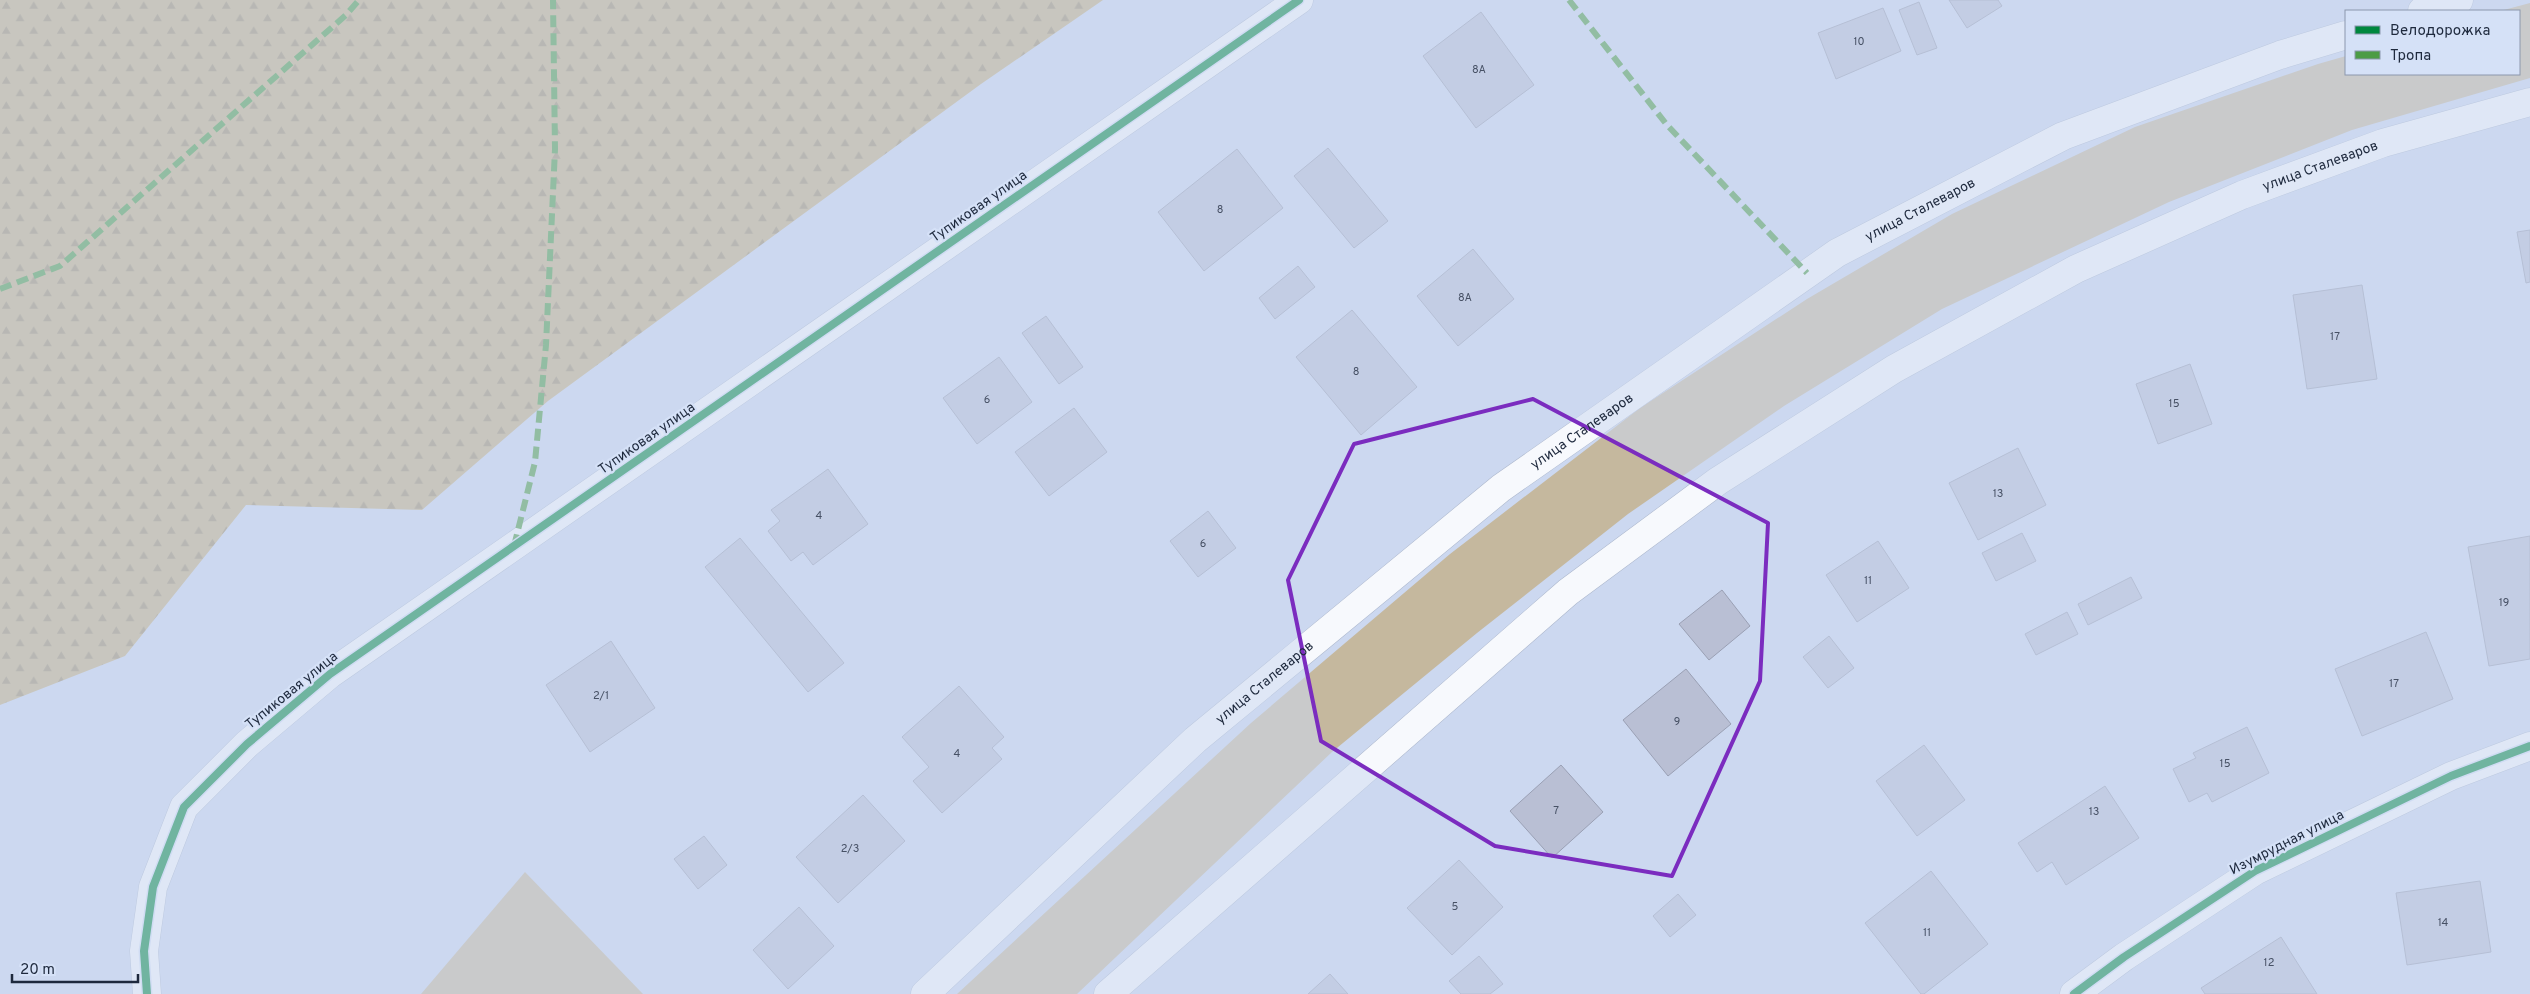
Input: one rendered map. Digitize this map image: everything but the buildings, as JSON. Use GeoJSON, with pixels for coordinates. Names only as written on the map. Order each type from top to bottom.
{"type":"FeatureCollection","features":[{"type":"Feature","properties":{"kind":"main road","name":"Тупиковая улица"},"geometry":{"type":"LineString","coordinates":[[147,994],[144,951],[153,887],[184,807],[247,744],[330,674],[1299,0]]}},
{"type":"Feature","properties":{"kind":"main road"},"geometry":{"type":"LineString","coordinates":[[2425,10],[2459,0]]}},
{"type":"Feature","properties":{"kind":"main road","name":"улица Сталеваров"},"geometry":{"type":"LineString","coordinates":[[925,994],[1195,740],[1501,488],[1836,253],[2063,136],[2280,55],[2345,35]]}},
{"type":"Feature","properties":{"kind":"main road","name":"улица Сталеваров"},"geometry":{"type":"LineString","coordinates":[[1108,994],[1568,592],[1718,481],[1894,369],[2076,268],[2242,195],[2382,143],[2530,102]]}},
{"type":"Feature","properties":{"kind":"main road","name":"Изумрудная улица"},"geometry":{"type":"LineString","coordinates":[[2074,994],[2124,957],[2255,871],[2451,776],[2530,746]]}},
{"type":"Feature","properties":{"kind":"highlighted area"},"geometry":{"type":"Polygon","coordinates":[[[1533,399],[1768,523],[1760,681],[1672,876],[1495,846],[1321,741],[1288,580],[1354,444],[1533,399]]]}},
{"type":"Feature","properties":{"kind":"shaded area"},"geometry":{"type":"Polygon","coordinates":[[[2530,3],[2530,78],[2352,130],[2169,202],[1942,309],[1784,406],[1628,514],[1477,633],[1332,752],[1077,994],[957,994],[1251,723],[1450,554],[1640,408],[1807,299],[1952,214],[2135,127],[2318,64],[2345,56],[2345,75],[2520,75],[2520,10],[2504,10],[2530,3]]]}},
{"type":"Feature","properties":{"kind":"shaded area"},"geometry":{"type":"Polygon","coordinates":[[[525,872],[643,994],[421,994],[525,872]]]}},
{"type":"Feature","properties":{"kind":"green space"},"geometry":{"type":"Polygon","coordinates":[[[0,0],[1103,0],[981,84],[548,401],[422,510],[246,505],[125,656],[0,705],[0,0]]]}},
{"type":"Feature","properties":{"kind":"marked path"},"geometry":{"type":"LineString","coordinates":[[0,289],[60,266],[346,15],[359,0]]}},
{"type":"Feature","properties":{"kind":"marked path"},"geometry":{"type":"LineString","coordinates":[[514,546],[535,462],[546,345],[555,149],[553,0]]}},
{"type":"Feature","properties":{"kind":"marked path"},"geometry":{"type":"LineString","coordinates":[[1569,0],[1667,125],[1807,273]]}},
{"type":"Feature","properties":{"kind":"cycle path"},"geometry":{"type":"LineString","coordinates":[[147,994],[144,951],[153,887],[184,807],[247,744],[330,674],[1299,0]]}},
{"type":"Feature","properties":{"kind":"cycle path"},"geometry":{"type":"LineString","coordinates":[[2074,994],[2124,957],[2255,871],[2451,776],[2530,746]]}}]}
